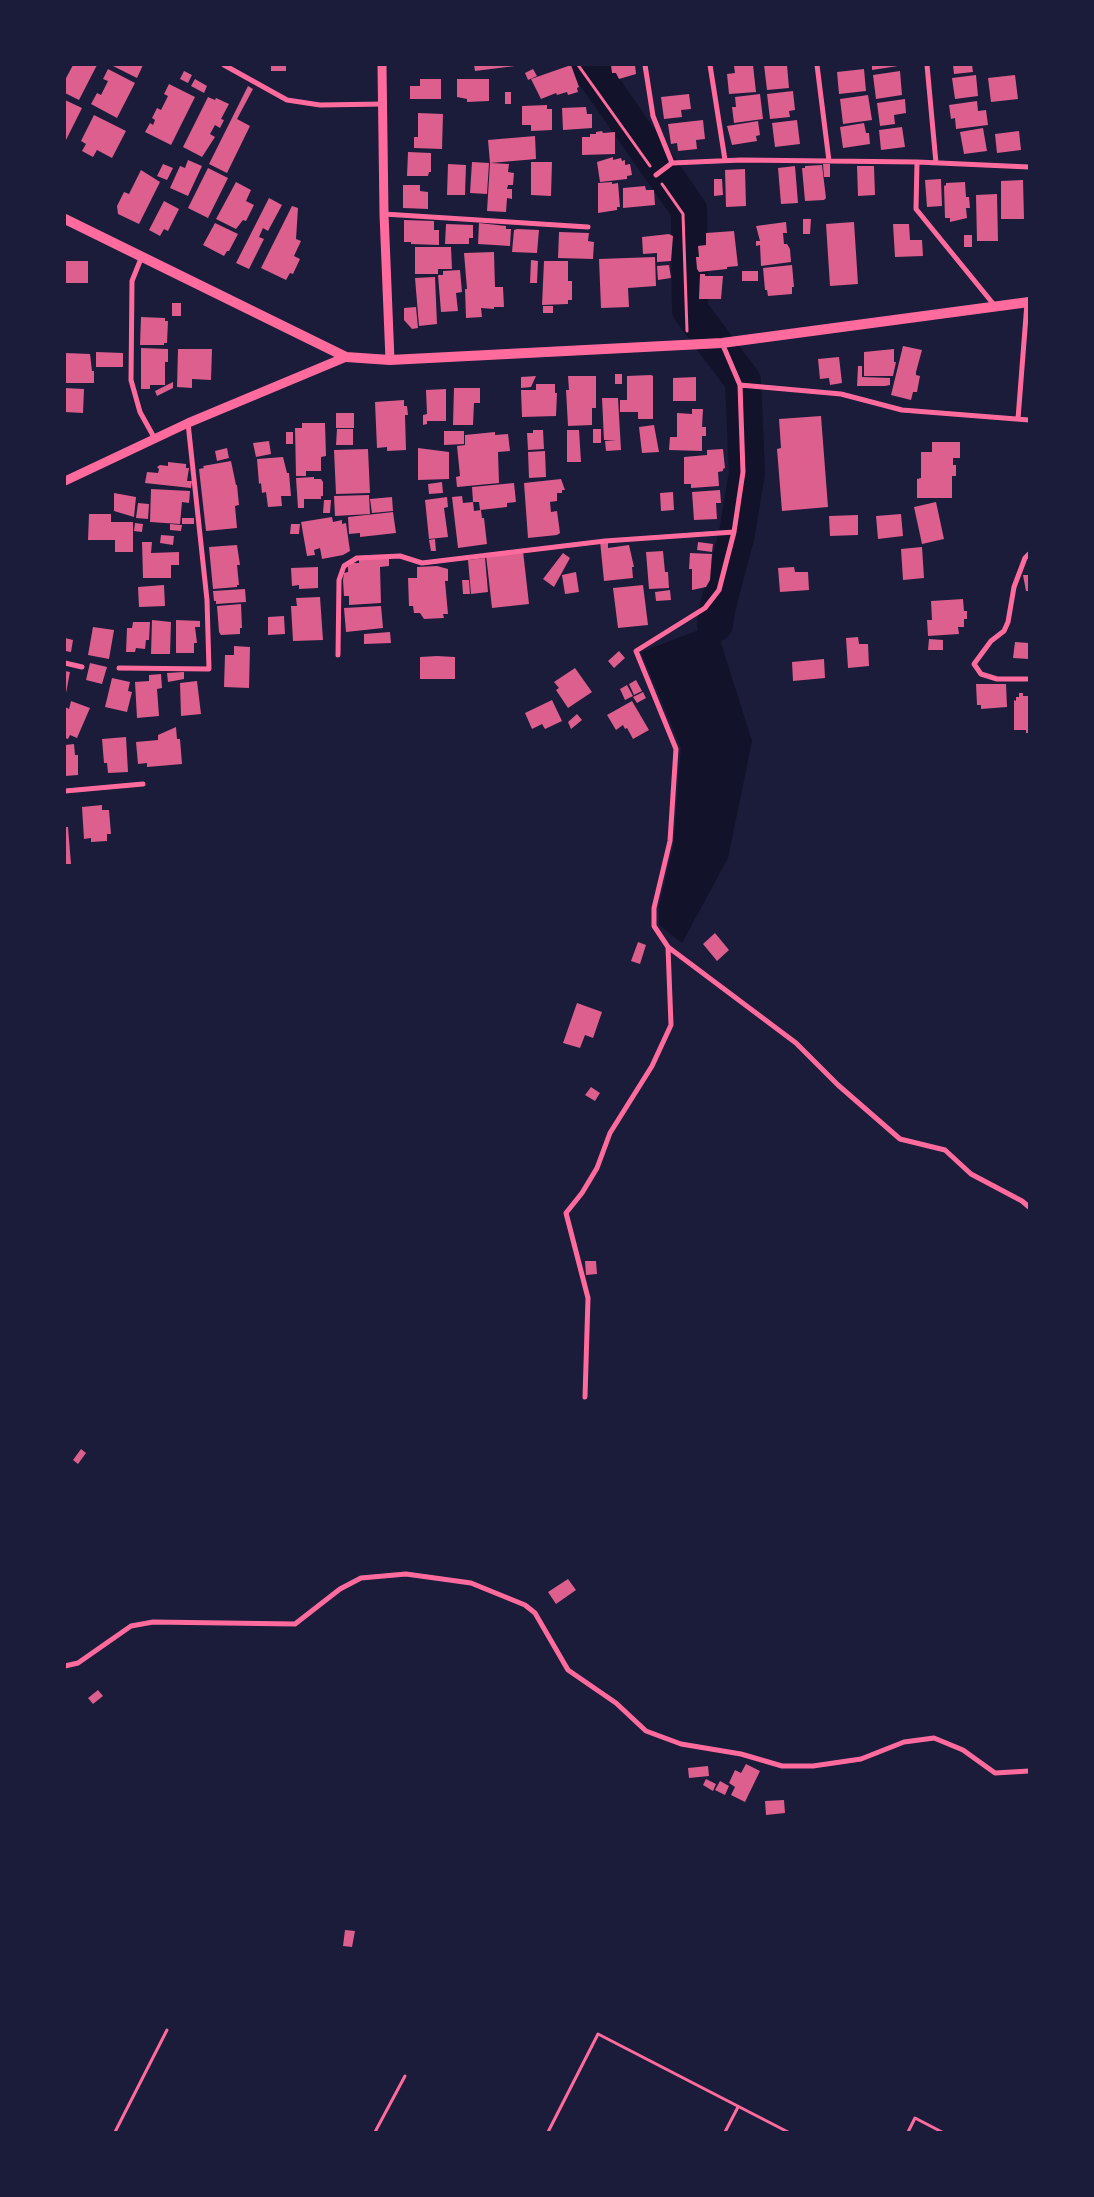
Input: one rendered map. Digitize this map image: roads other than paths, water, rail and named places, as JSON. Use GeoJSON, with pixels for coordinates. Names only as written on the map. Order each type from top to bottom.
{"type":"FeatureCollection","features":[{"type":"Feature","properties":{"kind":"main road"},"geometry":{"type":"LineString","coordinates":[[65,219],[346,357],[390,360],[722,344],[1028,302]]}},
{"type":"Feature","properties":{"kind":"street"},"geometry":{"type":"LineString","coordinates":[[224,65],[287,100],[320,105],[383,104]]}},
{"type":"Feature","properties":{"kind":"street"},"geometry":{"type":"LineString","coordinates":[[382,65],[384,214],[390,360]]}},
{"type":"Feature","properties":{"kind":"street"},"geometry":{"type":"LineString","coordinates":[[646,65],[653,116],[672,163]]}},
{"type":"Feature","properties":{"kind":"street"},"geometry":{"type":"LineString","coordinates":[[710,65],[725,160]]}},
{"type":"Feature","properties":{"kind":"street"},"geometry":{"type":"LineString","coordinates":[[817,65],[829,161]]}},
{"type":"Feature","properties":{"kind":"street"},"geometry":{"type":"LineString","coordinates":[[927,65],[936,163]]}},
{"type":"Feature","properties":{"kind":"street"},"geometry":{"type":"LineString","coordinates":[[656,175],[672,163],[725,160],[917,162],[1029,167]]}},
{"type":"Feature","properties":{"kind":"street"},"geometry":{"type":"LineString","coordinates":[[917,162],[916,209],[995,306]]}},
{"type":"Feature","properties":{"kind":"street"},"geometry":{"type":"LineString","coordinates":[[384,214],[588,227]]}},
{"type":"Feature","properties":{"kind":"street"},"geometry":{"type":"LineString","coordinates":[[142,256],[132,281],[132,380],[140,412],[155,439]]}},
{"type":"Feature","properties":{"kind":"street"},"geometry":{"type":"LineString","coordinates":[[1018,420],[1028,302]]}},
{"type":"Feature","properties":{"kind":"street"},"geometry":{"type":"LineString","coordinates":[[722,344],[740,385],[743,472],[734,532],[718,590],[705,608],[636,651],[676,749],[670,842],[654,908],[654,926],[668,947],[796,1043],[838,1085],[900,1139],[945,1150],[972,1174],[1022,1201],[1029,1207]]}},
{"type":"Feature","properties":{"kind":"street"},"geometry":{"type":"LineString","coordinates":[[65,482],[188,424],[346,357]]}},
{"type":"Feature","properties":{"kind":"street"},"geometry":{"type":"LineString","coordinates":[[740,385],[841,394],[902,410],[1029,420]]}},
{"type":"Feature","properties":{"kind":"street"},"geometry":{"type":"LineString","coordinates":[[119,668],[209,668],[208,600],[188,424]]}},
{"type":"Feature","properties":{"kind":"street"},"geometry":{"type":"LineString","coordinates":[[338,655],[339,580],[344,566],[357,558],[400,556],[422,563],[605,540],[734,532]]}},
{"type":"Feature","properties":{"kind":"street"},"geometry":{"type":"LineString","coordinates":[[1029,554],[1024,558],[1014,587],[1008,622],[1004,631],[991,640],[974,664],[981,674],[997,679],[1029,679]]}},
{"type":"Feature","properties":{"kind":"street"},"geometry":{"type":"LineString","coordinates":[[65,663],[82,667]]}},
{"type":"Feature","properties":{"kind":"street"},"geometry":{"type":"LineString","coordinates":[[65,791],[143,784]]}},
{"type":"Feature","properties":{"kind":"street"},"geometry":{"type":"LineString","coordinates":[[585,1397],[588,1298],[566,1214],[582,1193],[597,1168],[610,1133],[652,1066],[671,1025],[668,947]]}},
{"type":"Feature","properties":{"kind":"street"},"geometry":{"type":"LineString","coordinates":[[65,1666],[78,1663],[131,1626],[152,1622],[295,1624],[340,1589],[361,1578],[406,1574],[471,1583],[524,1605],[534,1613],[568,1670],[616,1703],[646,1731],[682,1744],[741,1754],[782,1766],[813,1766],[861,1759],[904,1742],[934,1738],[963,1750],[995,1773],[1029,1771]]}},
{"type":"Feature","properties":{"kind":"waterway"},"geometry":{"type":"LineString","coordinates":[[588,65],[689,210],[690,310],[743,381],[747,473],[737,533],[715,624]]}}]}
